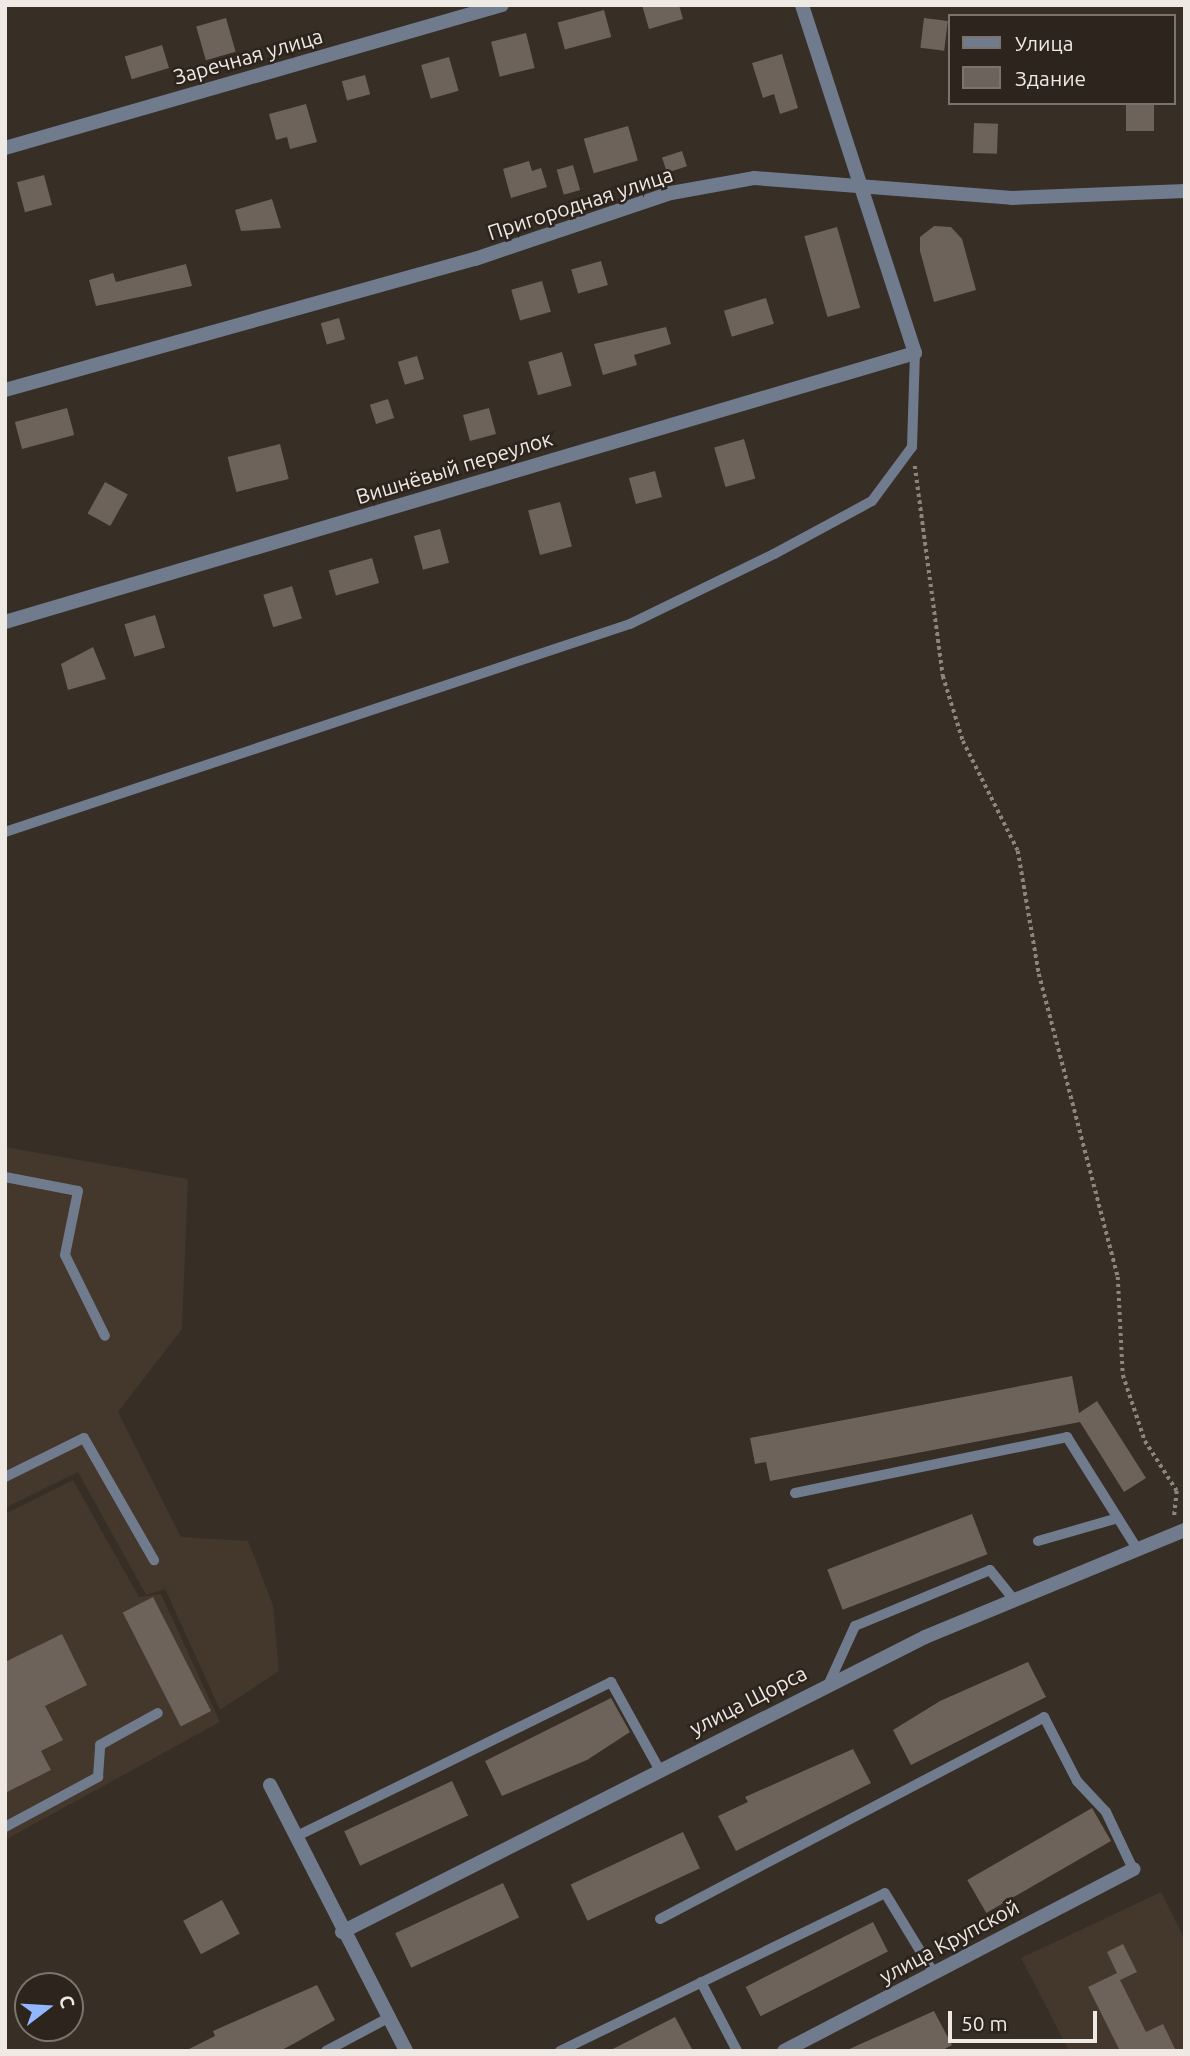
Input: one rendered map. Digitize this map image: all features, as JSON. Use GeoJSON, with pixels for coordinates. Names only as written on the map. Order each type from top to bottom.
{"type":"FeatureCollection","features":[{"type":"Feature","properties":{"kind":"street","name":"Заречная улица"},"geometry":{"type":"LineString","coordinates":[[5,148],[502,5]]}},
{"type":"Feature","properties":{"kind":"street"},"geometry":{"type":"LineString","coordinates":[[802,5],[915,352]]}},
{"type":"Feature","properties":{"kind":"street","name":"Пригородная улица"},"geometry":{"type":"LineString","coordinates":[[5,390],[475,259],[671,193],[754,178],[859,184],[1012,198],[1185,191]]}},
{"type":"Feature","properties":{"kind":"street","name":"Вишнёвый переулок"},"geometry":{"type":"LineString","coordinates":[[5,622],[915,352]]}},
{"type":"Feature","properties":{"kind":"street","name":"улица Щорса"},"geometry":{"type":"LineString","coordinates":[[342,1932],[829,1683],[1014,1600],[1179,1532]]}},
{"type":"Feature","properties":{"kind":"street"},"geometry":{"type":"LineString","coordinates":[[270,1785],[342,1932],[406,2051]]}},
{"type":"Feature","properties":{"kind":"street","name":"улица Крупской"},"geometry":{"type":"LineString","coordinates":[[784,2051],[1133,1869]]}},
{"type":"Feature","properties":{"kind":"lane"},"geometry":{"type":"LineString","coordinates":[[5,832],[630,624],[872,501],[912,447],[915,352]]}},
{"type":"Feature","properties":{"kind":"lane"},"geometry":{"type":"LineString","coordinates":[[5,1177],[78,1191],[65,1255],[105,1336]]}},
{"type":"Feature","properties":{"kind":"lane"},"geometry":{"type":"LineString","coordinates":[[794,1493],[1067,1437],[1138,1549]]}},
{"type":"Feature","properties":{"kind":"lane"},"geometry":{"type":"LineString","coordinates":[[5,1477],[84,1438],[154,1560]]}},
{"type":"Feature","properties":{"kind":"lane"},"geometry":{"type":"LineString","coordinates":[[1038,1541],[1118,1518]]}},
{"type":"Feature","properties":{"kind":"lane"},"geometry":{"type":"LineString","coordinates":[[829,1683],[855,1626],[990,1570],[1014,1600]]}},
{"type":"Feature","properties":{"kind":"lane"},"geometry":{"type":"LineString","coordinates":[[297,1836],[611,1682],[659,1769]]}},
{"type":"Feature","properties":{"kind":"lane"},"geometry":{"type":"LineString","coordinates":[[5,1827],[98,1777],[100,1745],[158,1713]]}},
{"type":"Feature","properties":{"kind":"lane"},"geometry":{"type":"LineString","coordinates":[[660,1919],[1044,1717],[1077,1781],[1106,1812],[1133,1869]]}},
{"type":"Feature","properties":{"kind":"lane"},"geometry":{"type":"LineString","coordinates":[[560,2051],[885,1893],[933,1972]]}},
{"type":"Feature","properties":{"kind":"lane"},"geometry":{"type":"LineString","coordinates":[[701,1982],[737,2051]]}},
{"type":"Feature","properties":{"kind":"lane"},"geometry":{"type":"LineString","coordinates":[[326,2051],[388,2018]]}},
{"type":"Feature","properties":{"kind":"path"},"geometry":{"type":"LineString","coordinates":[[912,447],[943,676],[963,741],[1018,851],[1039,974],[1118,1277],[1123,1375],[1145,1441],[1177,1491],[1179,1532]]}},
{"type":"Feature","properties":{"kind":"shaded area"},"geometry":{"type":"Polygon","coordinates":[[[5,1147],[188,1179],[182,1329],[118,1412],[181,1537],[248,1541],[273,1605],[279,1671],[220,1710],[165,1589],[146,1595],[78,1472],[5,1508],[5,1147]]]}},
{"type":"Feature","properties":{"kind":"shaded area"},"geometry":{"type":"Polygon","coordinates":[[[73,1480],[139,1597],[161,1594],[220,1722],[5,1840],[5,1514],[73,1480]]]}},
{"type":"Feature","properties":{"kind":"shaded area"},"geometry":{"type":"Polygon","coordinates":[[[1161,1892],[1185,1940],[1185,2051],[1069,2051],[1021,1958],[1161,1892]]]}},
{"type":"Feature","properties":{"kind":"building"},"geometry":{"type":"Polygon","coordinates":[[[642,5],[679,5],[683,19],[649,29],[642,5]]]}},
{"type":"Feature","properties":{"kind":"building"},"geometry":{"type":"Polygon","coordinates":[[[604,10],[611,37],[565,49],[558,22],[604,10]]]}},
{"type":"Feature","properties":{"kind":"building"},"geometry":{"type":"Polygon","coordinates":[[[226,18],[236,52],[206,60],[196,27],[226,18]]]}},
{"type":"Feature","properties":{"kind":"building"},"geometry":{"type":"Polygon","coordinates":[[[924,18],[948,21],[944,51],[920,48],[924,18]]]}},
{"type":"Feature","properties":{"kind":"building"},"geometry":{"type":"Polygon","coordinates":[[[526,33],[535,68],[500,77],[491,42],[526,33]]]}},
{"type":"Feature","properties":{"kind":"building"},"geometry":{"type":"Polygon","coordinates":[[[162,45],[169,68],[132,79],[125,56],[162,45]]]}},
{"type":"Feature","properties":{"kind":"building"},"geometry":{"type":"Polygon","coordinates":[[[782,54],[798,108],[780,114],[774,94],[763,98],[752,63],[782,54]]]}},
{"type":"Feature","properties":{"kind":"building"},"geometry":{"type":"Polygon","coordinates":[[[449,57],[459,91],[431,99],[421,65],[449,57]]]}},
{"type":"Feature","properties":{"kind":"building"},"geometry":{"type":"Polygon","coordinates":[[[365,75],[370,94],[347,101],[342,81],[365,75]]]}},
{"type":"Feature","properties":{"kind":"building"},"geometry":{"type":"Polygon","coordinates":[[[306,104],[317,142],[290,149],[287,137],[276,140],[269,114],[306,104]]]}},
{"type":"Feature","properties":{"kind":"building"},"geometry":{"type":"Polygon","coordinates":[[[1126,105],[1154,105],[1154,131],[1126,131],[1126,105]]]}},
{"type":"Feature","properties":{"kind":"building"},"geometry":{"type":"Polygon","coordinates":[[[974,123],[998,124],[997,154],[973,153],[974,123]]]}},
{"type":"Feature","properties":{"kind":"building"},"geometry":{"type":"Polygon","coordinates":[[[628,126],[638,161],[594,173],[584,139],[628,126]]]}},
{"type":"Feature","properties":{"kind":"building"},"geometry":{"type":"Polygon","coordinates":[[[682,151],[687,166],[667,173],[662,157],[682,151]]]}},
{"type":"Feature","properties":{"kind":"building"},"geometry":{"type":"Polygon","coordinates":[[[529,161],[532,171],[541,168],[547,187],[511,198],[503,169],[529,161]]]}},
{"type":"Feature","properties":{"kind":"building"},"geometry":{"type":"Polygon","coordinates":[[[573,165],[580,190],[564,195],[557,170],[573,165]]]}},
{"type":"Feature","properties":{"kind":"building"},"geometry":{"type":"Polygon","coordinates":[[[44,175],[52,205],[25,212],[17,182],[44,175]]]}},
{"type":"Feature","properties":{"kind":"building"},"geometry":{"type":"Polygon","coordinates":[[[272,199],[281,228],[241,231],[235,210],[272,199]]]}},
{"type":"Feature","properties":{"kind":"building"},"geometry":{"type":"Polygon","coordinates":[[[934,226],[951,227],[962,239],[976,290],[934,302],[920,251],[920,237],[934,226]]]}},
{"type":"Feature","properties":{"kind":"building"},"geometry":{"type":"Polygon","coordinates":[[[837,227],[860,308],[827,317],[804,236],[837,227]]]}},
{"type":"Feature","properties":{"kind":"building"},"geometry":{"type":"Polygon","coordinates":[[[601,261],[608,285],[578,294],[571,270],[601,261]]]}},
{"type":"Feature","properties":{"kind":"building"},"geometry":{"type":"Polygon","coordinates":[[[186,264],[192,286],[96,306],[89,280],[113,273],[116,282],[186,264]]]}},
{"type":"Feature","properties":{"kind":"building"},"geometry":{"type":"Polygon","coordinates":[[[542,281],[551,312],[520,321],[511,290],[542,281]]]}},
{"type":"Feature","properties":{"kind":"building"},"geometry":{"type":"Polygon","coordinates":[[[766,298],[774,324],[732,337],[724,311],[766,298]]]}},
{"type":"Feature","properties":{"kind":"building"},"geometry":{"type":"Polygon","coordinates":[[[339,318],[345,339],[327,344],[321,323],[339,318]]]}},
{"type":"Feature","properties":{"kind":"building"},"geometry":{"type":"Polygon","coordinates":[[[666,327],[671,344],[634,355],[637,365],[603,375],[594,344],[666,327]]]}},
{"type":"Feature","properties":{"kind":"building"},"geometry":{"type":"Polygon","coordinates":[[[562,352],[572,386],[538,395],[528,362],[562,352]]]}},
{"type":"Feature","properties":{"kind":"building"},"geometry":{"type":"Polygon","coordinates":[[[417,356],[424,379],[405,385],[398,362],[417,356]]]}},
{"type":"Feature","properties":{"kind":"building"},"geometry":{"type":"Polygon","coordinates":[[[388,399],[394,418],[376,424],[370,405],[388,399]]]}},
{"type":"Feature","properties":{"kind":"building"},"geometry":{"type":"Polygon","coordinates":[[[67,408],[74,435],[22,449],[15,422],[67,408]]]}},
{"type":"Feature","properties":{"kind":"building"},"geometry":{"type":"Polygon","coordinates":[[[489,408],[496,434],[470,441],[463,415],[489,408]]]}},
{"type":"Feature","properties":{"kind":"building"},"geometry":{"type":"Polygon","coordinates":[[[744,439],[755,478],[726,487],[714,448],[744,439]]]}},
{"type":"Feature","properties":{"kind":"building"},"geometry":{"type":"Polygon","coordinates":[[[280,444],[289,479],[236,492],[228,457],[280,444]]]}},
{"type":"Feature","properties":{"kind":"building"},"geometry":{"type":"Polygon","coordinates":[[[655,471],[662,497],[636,504],[629,478],[655,471]]]}},
{"type":"Feature","properties":{"kind":"building"},"geometry":{"type":"Polygon","coordinates":[[[105,482],[128,495],[110,526],[88,513],[105,482]]]}},
{"type":"Feature","properties":{"kind":"building"},"geometry":{"type":"Polygon","coordinates":[[[560,502],[572,546],[540,555],[528,511],[560,502]]]}},
{"type":"Feature","properties":{"kind":"building"},"geometry":{"type":"Polygon","coordinates":[[[440,529],[449,563],[423,570],[414,536],[440,529]]]}},
{"type":"Feature","properties":{"kind":"building"},"geometry":{"type":"Polygon","coordinates":[[[372,558],[379,583],[336,595],[329,570],[372,558]]]}},
{"type":"Feature","properties":{"kind":"building"},"geometry":{"type":"Polygon","coordinates":[[[292,586],[302,619],[273,627],[263,595],[292,586]]]}},
{"type":"Feature","properties":{"kind":"building"},"geometry":{"type":"Polygon","coordinates":[[[155,615],[165,648],[134,657],[124,624],[155,615]]]}},
{"type":"Feature","properties":{"kind":"building"},"geometry":{"type":"Polygon","coordinates":[[[93,647],[106,679],[68,690],[61,664],[93,647]]]}},
{"type":"Feature","properties":{"kind":"building"},"geometry":{"type":"Polygon","coordinates":[[[1072,1376],[1079,1413],[1097,1401],[1146,1478],[1124,1492],[1080,1422],[770,1481],[766,1462],[755,1464],[750,1438],[1072,1376]]]}},
{"type":"Feature","properties":{"kind":"building"},"geometry":{"type":"Polygon","coordinates":[[[972,1514],[987,1554],[843,1610],[827,1570],[972,1514]]]}},
{"type":"Feature","properties":{"kind":"building"},"geometry":{"type":"Polygon","coordinates":[[[153,1597],[211,1711],[181,1726],[123,1612],[153,1597]]]}},
{"type":"Feature","properties":{"kind":"building"},"geometry":{"type":"Polygon","coordinates":[[[62,1634],[87,1685],[45,1706],[63,1740],[41,1751],[51,1770],[5,1793],[5,1662],[62,1634]]]}},
{"type":"Feature","properties":{"kind":"building"},"geometry":{"type":"Polygon","coordinates":[[[1028,1662],[1046,1697],[911,1765],[893,1730],[940,1701],[1028,1662]]]}},
{"type":"Feature","properties":{"kind":"building"},"geometry":{"type":"Polygon","coordinates":[[[611,1698],[630,1732],[587,1760],[502,1796],[485,1761],[611,1698]]]}},
{"type":"Feature","properties":{"kind":"building"},"geometry":{"type":"Polygon","coordinates":[[[853,1749],[871,1783],[736,1851],[718,1816],[748,1802],[745,1797],[853,1749]]]}},
{"type":"Feature","properties":{"kind":"building"},"geometry":{"type":"Polygon","coordinates":[[[452,1781],[468,1815],[360,1866],[344,1831],[452,1781]]]}},
{"type":"Feature","properties":{"kind":"building"},"geometry":{"type":"Polygon","coordinates":[[[1092,1808],[1111,1841],[986,1913],[967,1880],[1092,1808]]]}},
{"type":"Feature","properties":{"kind":"building"},"geometry":{"type":"Polygon","coordinates":[[[683,1832],[700,1868],[588,1921],[571,1884],[683,1832]]]}},
{"type":"Feature","properties":{"kind":"building"},"geometry":{"type":"Polygon","coordinates":[[[503,1883],[519,1917],[411,1968],[395,1933],[503,1883]]]}},
{"type":"Feature","properties":{"kind":"building"},"geometry":{"type":"Polygon","coordinates":[[[222,1900],[240,1934],[201,1954],[183,1921],[222,1900]]]}},
{"type":"Feature","properties":{"kind":"building"},"geometry":{"type":"Polygon","coordinates":[[[873,1922],[888,1951],[761,2016],[746,1987],[873,1922]]]}},
{"type":"Feature","properties":{"kind":"building"},"geometry":{"type":"Polygon","coordinates":[[[1123,1944],[1137,1972],[1120,1980],[1146,2032],[1163,2024],[1176,2051],[1120,2051],[1088,1987],[1117,1973],[1107,1952],[1123,1944]]]}},
{"type":"Feature","properties":{"kind":"building"},"geometry":{"type":"Polygon","coordinates":[[[317,1985],[335,2020],[280,2051],[185,2051],[215,2036],[213,2031],[317,1985]]]}},
{"type":"Feature","properties":{"kind":"building"},"geometry":{"type":"Polygon","coordinates":[[[934,2011],[952,2045],[941,2051],[845,2051],[934,2011]]]}},
{"type":"Feature","properties":{"kind":"building"},"geometry":{"type":"Polygon","coordinates":[[[675,2017],[693,2051],[609,2051],[675,2017]]]}}]}
